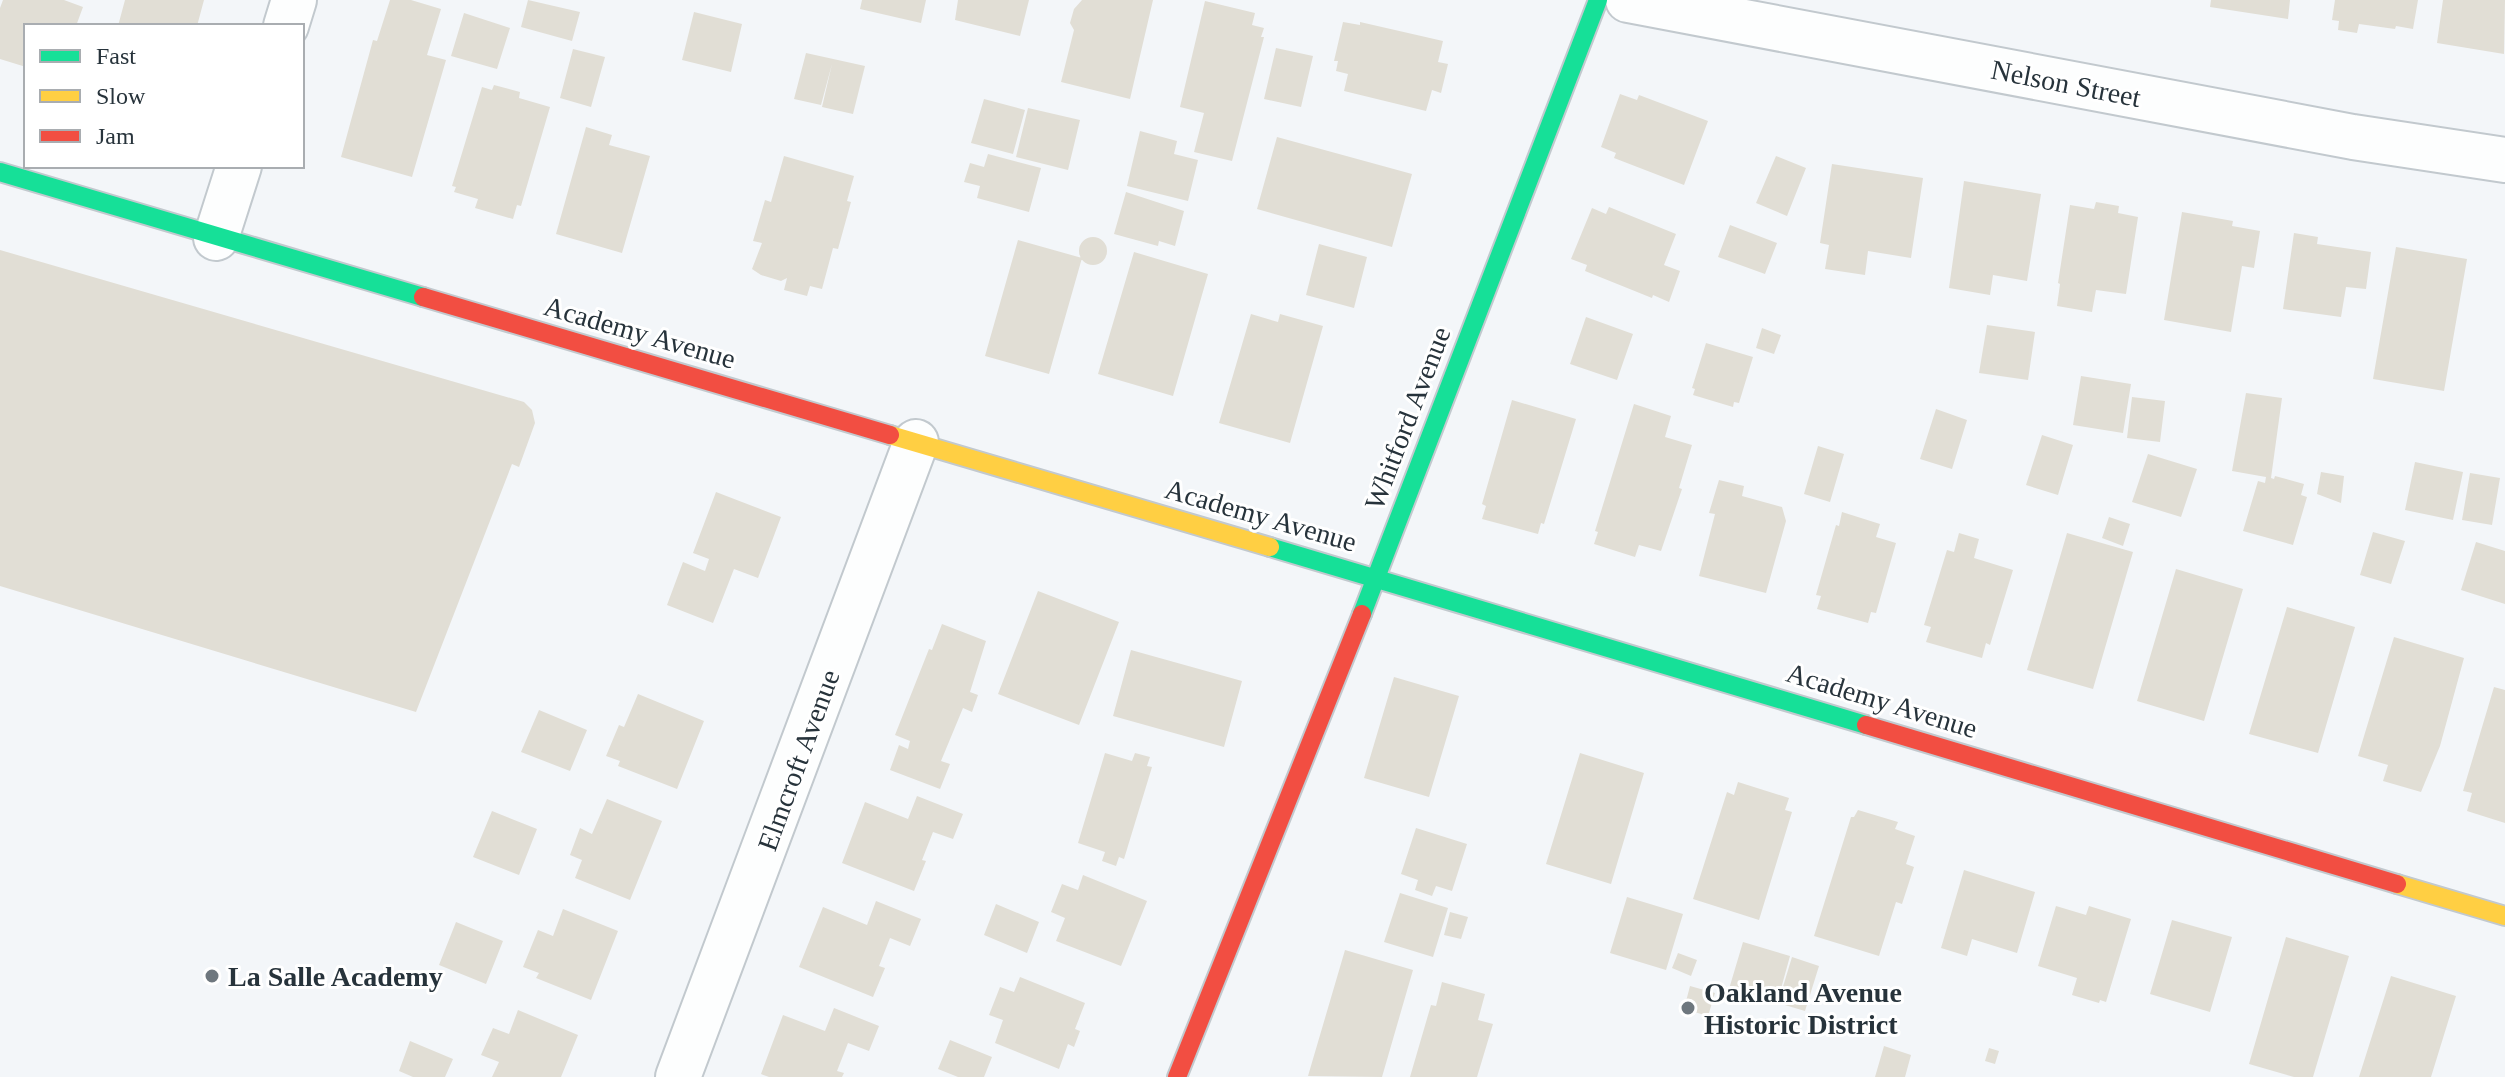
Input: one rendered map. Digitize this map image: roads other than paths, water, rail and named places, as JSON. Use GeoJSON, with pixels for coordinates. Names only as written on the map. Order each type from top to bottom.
{"type":"FeatureCollection","features":[{"type":"Feature","properties":{"kind":"street"},"geometry":{"type":"LineString","coordinates":[[287,24],[294,0]]}},
{"type":"Feature","properties":{"kind":"street","name":"Whitford Avenue"},"geometry":{"type":"LineString","coordinates":[[1177,1077],[1376,578],[1598,0]]}},
{"type":"Feature","properties":{"kind":"street","name":"Nelson Street"},"geometry":{"type":"LineString","coordinates":[[1628,0],[2337,134],[2505,160]]}},
{"type":"Feature","properties":{"kind":"street"},"geometry":{"type":"LineString","coordinates":[[216,238],[238,168]]}},
{"type":"Feature","properties":{"kind":"street","name":"Academy Avenue"},"geometry":{"type":"LineString","coordinates":[[0,172],[1376,578],[2505,916]]}},
{"type":"Feature","properties":{"kind":"street","name":"Elmcroft Avenue"},"geometry":{"type":"LineString","coordinates":[[678,1077],[916,442]]}},
{"type":"Feature","properties":{"kind":"place","name":"La Salle Academy"},"geometry":{"type":"Point","coordinates":[212,976]}},
{"type":"Feature","properties":{"kind":"place","name":"Oakland Avenue Historic District"},"geometry":{"type":"Point","coordinates":[1688,1008]}}]}
